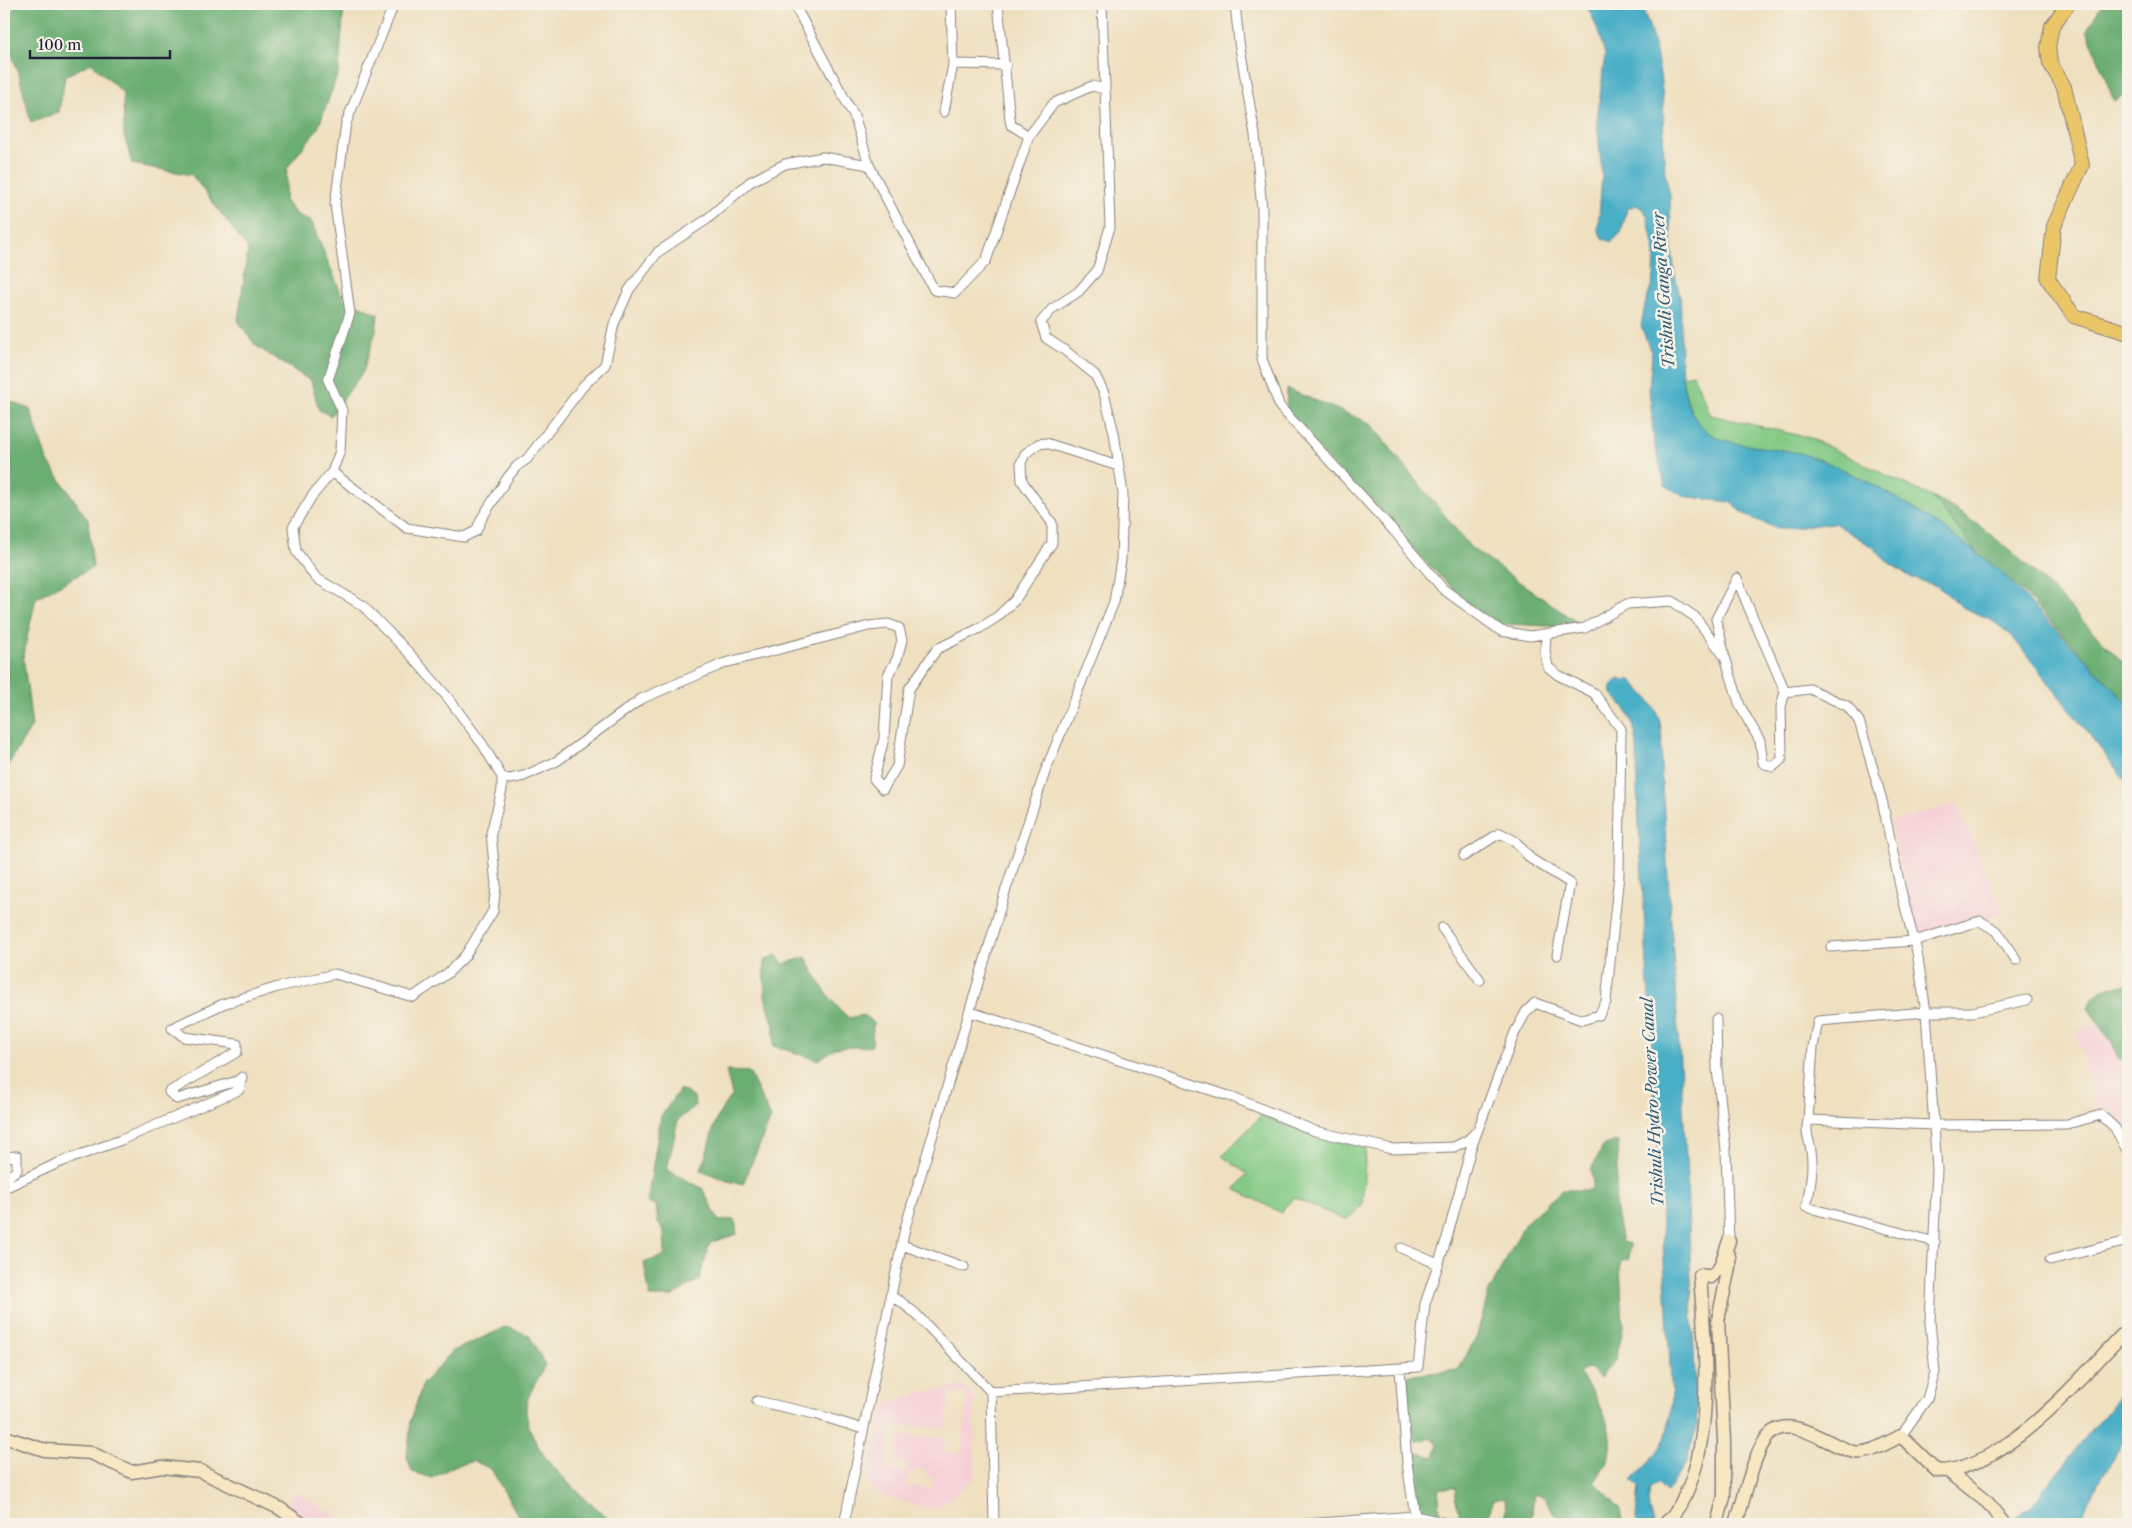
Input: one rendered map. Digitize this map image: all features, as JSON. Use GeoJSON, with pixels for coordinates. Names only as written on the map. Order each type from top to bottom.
{"type":"FeatureCollection","features":[{"type":"Feature","properties":{"kind":"main road"},"geometry":{"type":"LineString","coordinates":[[2068,4],[2052,26],[2048,47],[2050,63],[2064,87],[2082,165],[2054,226],[2048,279],[2074,316],[2128,333]]}},
{"type":"Feature","properties":{"kind":"street"},"geometry":{"type":"LineString","coordinates":[[4,1157],[17,1156],[17,1170],[4,1180],[9,1186],[58,1163],[121,1140],[239,1090],[242,1077],[237,1081],[177,1099],[169,1092],[237,1052],[237,1044],[184,1037],[172,1028],[222,1004],[278,987],[335,974],[413,998],[448,973],[465,956],[493,911],[496,886],[491,833],[502,790],[502,777],[483,745],[466,722],[410,654],[362,606],[316,578],[296,551],[293,527],[312,496],[332,472],[340,451],[342,410],[328,380],[350,313],[334,204],[346,123],[394,4]]}},
{"type":"Feature","properties":{"kind":"street"},"geometry":{"type":"LineString","coordinates":[[794,4],[855,118],[869,165],[934,290],[955,293],[986,261],[1029,136],[1054,103],[1092,86],[1105,89]]}},
{"type":"Feature","properties":{"kind":"street"},"geometry":{"type":"LineString","coordinates":[[944,112],[953,64],[951,4]]}},
{"type":"Feature","properties":{"kind":"street"},"geometry":{"type":"LineString","coordinates":[[998,4],[1006,64],[1011,125],[1029,136]]}},
{"type":"Feature","properties":{"kind":"street"},"geometry":{"type":"LineString","coordinates":[[844,1524],[905,1228],[1044,772],[1114,602],[1123,527],[1123,494],[1114,432],[1104,393],[1095,375],[1046,338],[1041,322],[1052,309],[1078,292],[1097,271],[1110,227],[1102,4]]}},
{"type":"Feature","properties":{"kind":"street"},"geometry":{"type":"LineString","coordinates":[[1235,4],[1239,42],[1255,134],[1262,210],[1262,359],[1280,407],[1394,531],[1443,589],[1501,631],[1530,636],[1584,628],[1627,604],[1672,601],[1695,617],[1725,657]]}},
{"type":"Feature","properties":{"kind":"street"},"geometry":{"type":"LineString","coordinates":[[953,64],[1006,64]]}},
{"type":"Feature","properties":{"kind":"street"},"geometry":{"type":"LineString","coordinates":[[332,472],[407,528],[464,537],[476,531],[482,518],[517,466],[527,459],[584,384],[605,365],[614,324],[628,290],[658,252],[706,220],[750,182],[785,164],[823,157],[869,165]]}},
{"type":"Feature","properties":{"kind":"street"},"geometry":{"type":"LineString","coordinates":[[502,777],[510,779],[524,776],[558,762],[641,699],[725,663],[869,626],[888,624],[899,628],[902,640],[897,658],[888,675],[884,738],[874,779],[883,789],[897,766],[909,689],[937,649],[980,628],[997,617],[1015,600],[1052,543],[1052,523],[1022,481],[1021,463],[1025,454],[1038,444],[1046,443],[1118,466]]}},
{"type":"Feature","properties":{"kind":"street"},"geometry":{"type":"LineString","coordinates":[[1737,578],[1748,610],[1769,649],[1785,692],[1781,707],[1782,759],[1772,767],[1763,763],[1760,741],[1740,706],[1725,657],[1716,619],[1737,578]]}},
{"type":"Feature","properties":{"kind":"street"},"geometry":{"type":"LineString","coordinates":[[991,1392],[1418,1368],[1424,1304],[1438,1264],[1471,1148],[1515,1032],[1526,1012],[1535,1003],[1582,1020],[1599,1015],[1606,1002],[1619,874],[1621,729],[1594,693],[1558,675],[1548,667],[1545,652],[1546,634]]}},
{"type":"Feature","properties":{"kind":"street"},"geometry":{"type":"LineString","coordinates":[[1736,1524],[1751,1471],[1768,1435],[1779,1428],[1795,1427],[1855,1452],[1872,1449],[1901,1436],[1927,1399],[1935,1372],[1930,1322],[1937,1169],[1935,1125],[1926,1012],[1914,941],[1882,800],[1858,721],[1848,706],[1810,688],[1785,692]]}},
{"type":"Feature","properties":{"kind":"street"},"geometry":{"type":"LineString","coordinates":[[1464,856],[1500,833],[1515,841],[1531,859],[1570,882],[1557,955]]}},
{"type":"Feature","properties":{"kind":"street"},"geometry":{"type":"LineString","coordinates":[[1831,947],[1914,941],[1980,921],[1996,931],[2016,960]]}},
{"type":"Feature","properties":{"kind":"street"},"geometry":{"type":"LineString","coordinates":[[1442,928],[1480,980]]}},
{"type":"Feature","properties":{"kind":"street"},"geometry":{"type":"LineString","coordinates":[[1934,1242],[1806,1207],[1810,1186],[1812,1151],[1805,1133],[1808,1120],[1813,1047],[1818,1021],[1926,1012],[1973,1012],[2027,1000]]}},
{"type":"Feature","properties":{"kind":"street"},"geometry":{"type":"LineString","coordinates":[[971,1012],[1235,1098],[1315,1131],[1392,1149],[1454,1147],[1468,1140],[1478,1129]]}},
{"type":"Feature","properties":{"kind":"street"},"geometry":{"type":"LineString","coordinates":[[1716,1019],[1717,1069],[1726,1150],[1729,1241],[1729,1267],[1718,1320],[1724,1442],[1724,1497],[1717,1524]]}},
{"type":"Feature","properties":{"kind":"street"},"geometry":{"type":"LineString","coordinates":[[1808,1120],[1935,1125],[2067,1124],[2101,1115],[2115,1128],[2128,1152]]}},
{"type":"Feature","properties":{"kind":"street"},"geometry":{"type":"LineString","coordinates":[[1665,1524],[1694,1477],[1703,1421],[1705,1351],[1700,1275],[1711,1277],[1720,1267],[1729,1241]]}},
{"type":"Feature","properties":{"kind":"street"},"geometry":{"type":"LineString","coordinates":[[2050,1260],[2128,1241]]}},
{"type":"Feature","properties":{"kind":"street"},"geometry":{"type":"LineString","coordinates":[[902,1245],[964,1267]]}},
{"type":"Feature","properties":{"kind":"street"},"geometry":{"type":"LineString","coordinates":[[1401,1248],[1438,1264]]}},
{"type":"Feature","properties":{"kind":"street"},"geometry":{"type":"LineString","coordinates":[[890,1296],[900,1301],[916,1314],[991,1392],[994,1524]]}},
{"type":"Feature","properties":{"kind":"street"},"geometry":{"type":"LineString","coordinates":[[1901,1436],[1937,1471],[1948,1471],[1992,1455],[2025,1430],[2067,1392],[2124,1332],[2128,1335]]}},
{"type":"Feature","properties":{"kind":"street"},"geometry":{"type":"LineString","coordinates":[[1400,1369],[1407,1463],[1415,1516]]}},
{"type":"Feature","properties":{"kind":"street"},"geometry":{"type":"LineString","coordinates":[[757,1401],[815,1414],[863,1429]]}},
{"type":"Feature","properties":{"kind":"street"},"geometry":{"type":"LineString","coordinates":[[4,1437],[45,1450],[91,1453],[132,1472],[162,1467],[200,1471],[279,1508],[302,1524]]}},
{"type":"Feature","properties":{"kind":"street"},"geometry":{"type":"LineString","coordinates":[[1948,1471],[1988,1503],[2004,1524]]}},
{"type":"Feature","properties":{"kind":"street"},"geometry":{"type":"LineString","coordinates":[[1306,1524],[1415,1516],[1451,1524]]}},
{"type":"Feature","properties":{"kind":"shaded area"},"geometry":{"type":"Polygon","coordinates":[[[1956,804],[2003,913],[1916,936],[1890,822],[1956,804]]]}},
{"type":"Feature","properties":{"kind":"shaded area"},"geometry":{"type":"Polygon","coordinates":[[[2099,1022],[2113,1044],[2128,1084],[2128,1126],[2124,1128],[2114,1111],[2108,1106],[2098,1111],[2076,1031],[2099,1022]]]}},
{"type":"Feature","properties":{"kind":"shaded area"},"geometry":{"type":"Polygon","coordinates":[[[963,1386],[974,1397],[975,1478],[935,1510],[882,1496],[867,1485],[883,1405],[918,1393],[963,1386]],[[949,1392],[944,1451],[962,1453],[967,1393],[949,1392]],[[890,1425],[886,1470],[907,1472],[908,1464],[896,1462],[899,1435],[909,1435],[910,1427],[890,1425]],[[911,1426],[910,1436],[944,1438],[945,1429],[911,1426]],[[917,1469],[915,1474],[909,1473],[906,1487],[912,1488],[913,1485],[932,1489],[934,1478],[925,1476],[926,1471],[917,1469]]]}},
{"type":"Feature","properties":{"kind":"shaded area"},"geometry":{"type":"Polygon","coordinates":[[[296,1492],[314,1502],[347,1524],[272,1524],[296,1492]]]}},
{"type":"Feature","properties":{"kind":"green space"},"geometry":{"type":"Polygon","coordinates":[[[15,4],[344,4],[339,71],[318,128],[287,168],[285,201],[296,214],[311,221],[343,298],[378,314],[376,331],[363,372],[331,416],[319,410],[311,381],[256,346],[238,321],[248,249],[192,175],[132,164],[124,135],[123,93],[91,63],[65,76],[59,112],[31,123],[19,74],[4,34],[15,4]]]}},
{"type":"Feature","properties":{"kind":"green space"},"geometry":{"type":"Polygon","coordinates":[[[2102,4],[2128,4],[2128,92],[2114,101],[2087,30],[2102,4]]]}},
{"type":"Feature","properties":{"kind":"green space"},"geometry":{"type":"Polygon","coordinates":[[[1693,374],[1711,415],[1810,438],[1932,497],[1977,552],[1896,498],[1831,464],[1796,453],[1727,441],[1705,431],[1692,413],[1682,376],[1693,374]]]}},
{"type":"Feature","properties":{"kind":"green space"},"geometry":{"type":"Polygon","coordinates":[[[1287,389],[1370,423],[1471,548],[1585,628],[1488,623],[1394,531],[1286,414],[1287,389]]]}},
{"type":"Feature","properties":{"kind":"green space"},"geometry":{"type":"Polygon","coordinates":[[[4,399],[30,409],[47,460],[88,520],[93,567],[36,598],[23,655],[32,726],[8,765],[4,779],[4,399]]]}},
{"type":"Feature","properties":{"kind":"green space"},"geometry":{"type":"Polygon","coordinates":[[[1932,497],[1959,512],[2011,552],[2036,574],[2128,667],[2128,704],[2026,595],[1977,552],[1932,497]]]}},
{"type":"Feature","properties":{"kind":"green space"},"geometry":{"type":"Polygon","coordinates":[[[776,955],[784,964],[806,957],[824,989],[849,1018],[864,1015],[873,1023],[872,1046],[835,1048],[819,1060],[773,1046],[774,1027],[765,996],[764,961],[776,955]]]}},
{"type":"Feature","properties":{"kind":"green space"},"geometry":{"type":"Polygon","coordinates":[[[2128,985],[2128,1062],[2118,1058],[2113,1044],[2088,1008],[2095,995],[2103,989],[2128,985]]]}},
{"type":"Feature","properties":{"kind":"green space"},"geometry":{"type":"Polygon","coordinates":[[[726,1071],[749,1072],[771,1118],[743,1184],[727,1181],[701,1170],[716,1122],[732,1095],[726,1071]]]}},
{"type":"Feature","properties":{"kind":"green space"},"geometry":{"type":"Polygon","coordinates":[[[680,1089],[694,1097],[695,1106],[678,1120],[667,1170],[702,1188],[719,1221],[735,1219],[737,1234],[710,1243],[699,1280],[671,1297],[650,1297],[644,1263],[665,1255],[664,1232],[658,1223],[656,1205],[647,1202],[661,1116],[680,1089]]]}},
{"type":"Feature","properties":{"kind":"green space"},"geometry":{"type":"Polygon","coordinates":[[[1264,1113],[1284,1125],[1366,1148],[1362,1206],[1346,1220],[1293,1198],[1281,1213],[1235,1189],[1247,1174],[1222,1156],[1264,1113]]]}},
{"type":"Feature","properties":{"kind":"green space"},"geometry":{"type":"Polygon","coordinates":[[[1619,1141],[1615,1206],[1622,1242],[1630,1244],[1629,1259],[1620,1262],[1623,1328],[1616,1359],[1600,1378],[1589,1368],[1579,1373],[1603,1411],[1610,1433],[1609,1455],[1595,1482],[1620,1508],[1622,1524],[1569,1524],[1552,1512],[1545,1498],[1534,1494],[1531,1523],[1506,1517],[1505,1498],[1492,1500],[1488,1524],[1459,1520],[1455,1488],[1438,1488],[1441,1516],[1421,1511],[1410,1451],[1434,1457],[1438,1443],[1430,1437],[1417,1442],[1412,1431],[1411,1413],[1405,1411],[1403,1376],[1458,1370],[1477,1336],[1488,1294],[1525,1223],[1562,1190],[1591,1190],[1593,1183],[1591,1169],[1604,1145],[1619,1141]]]}},
{"type":"Feature","properties":{"kind":"green space"},"geometry":{"type":"Polygon","coordinates":[[[506,1327],[529,1335],[545,1365],[531,1392],[526,1407],[528,1424],[535,1441],[558,1473],[615,1524],[523,1524],[491,1469],[474,1461],[454,1466],[432,1478],[412,1472],[407,1457],[411,1420],[423,1383],[453,1351],[506,1327]]]}},
{"type":"Feature","properties":{"kind":"water","name":"Trishuli Ganga River"},"geometry":{"type":"Polygon","coordinates":[[[1586,4],[1641,4],[1652,35],[1662,90],[1665,174],[1670,197],[1672,250],[1680,297],[1681,367],[1687,402],[1694,417],[1705,430],[1726,441],[1809,456],[1859,477],[1933,521],[2000,571],[2128,704],[2128,784],[2011,635],[1990,619],[1964,608],[1937,586],[1912,578],[1885,560],[1873,547],[1834,523],[1776,528],[1747,516],[1730,502],[1683,496],[1665,485],[1654,442],[1649,387],[1652,355],[1641,326],[1645,305],[1654,277],[1655,253],[1647,215],[1643,209],[1636,205],[1627,209],[1621,233],[1612,242],[1602,238],[1598,230],[1602,176],[1597,120],[1605,54],[1597,28],[1586,4]]]}},
{"type":"Feature","properties":{"kind":"water"},"geometry":{"type":"Polygon","coordinates":[[[1618,679],[1631,680],[1642,692],[1656,711],[1661,728],[1661,767],[1686,1156],[1697,1424],[1687,1462],[1666,1492],[1658,1484],[1650,1488],[1648,1503],[1654,1524],[1637,1524],[1639,1488],[1632,1481],[1662,1445],[1669,1426],[1672,1399],[1637,791],[1637,750],[1634,727],[1622,705],[1612,694],[1611,685],[1618,679]]]}},
{"type":"Feature","properties":{"kind":"water"},"geometry":{"type":"Polygon","coordinates":[[[2128,1385],[2128,1436],[2092,1493],[2079,1524],[2010,1524],[2015,1517],[2033,1505],[2046,1486],[2128,1385]]]}},
{"type":"Feature","properties":{"kind":"water label","name":"Trishuli Hydro Power Canal"},"geometry":{"type":"Point","coordinates":[1652,1102]}}]}
